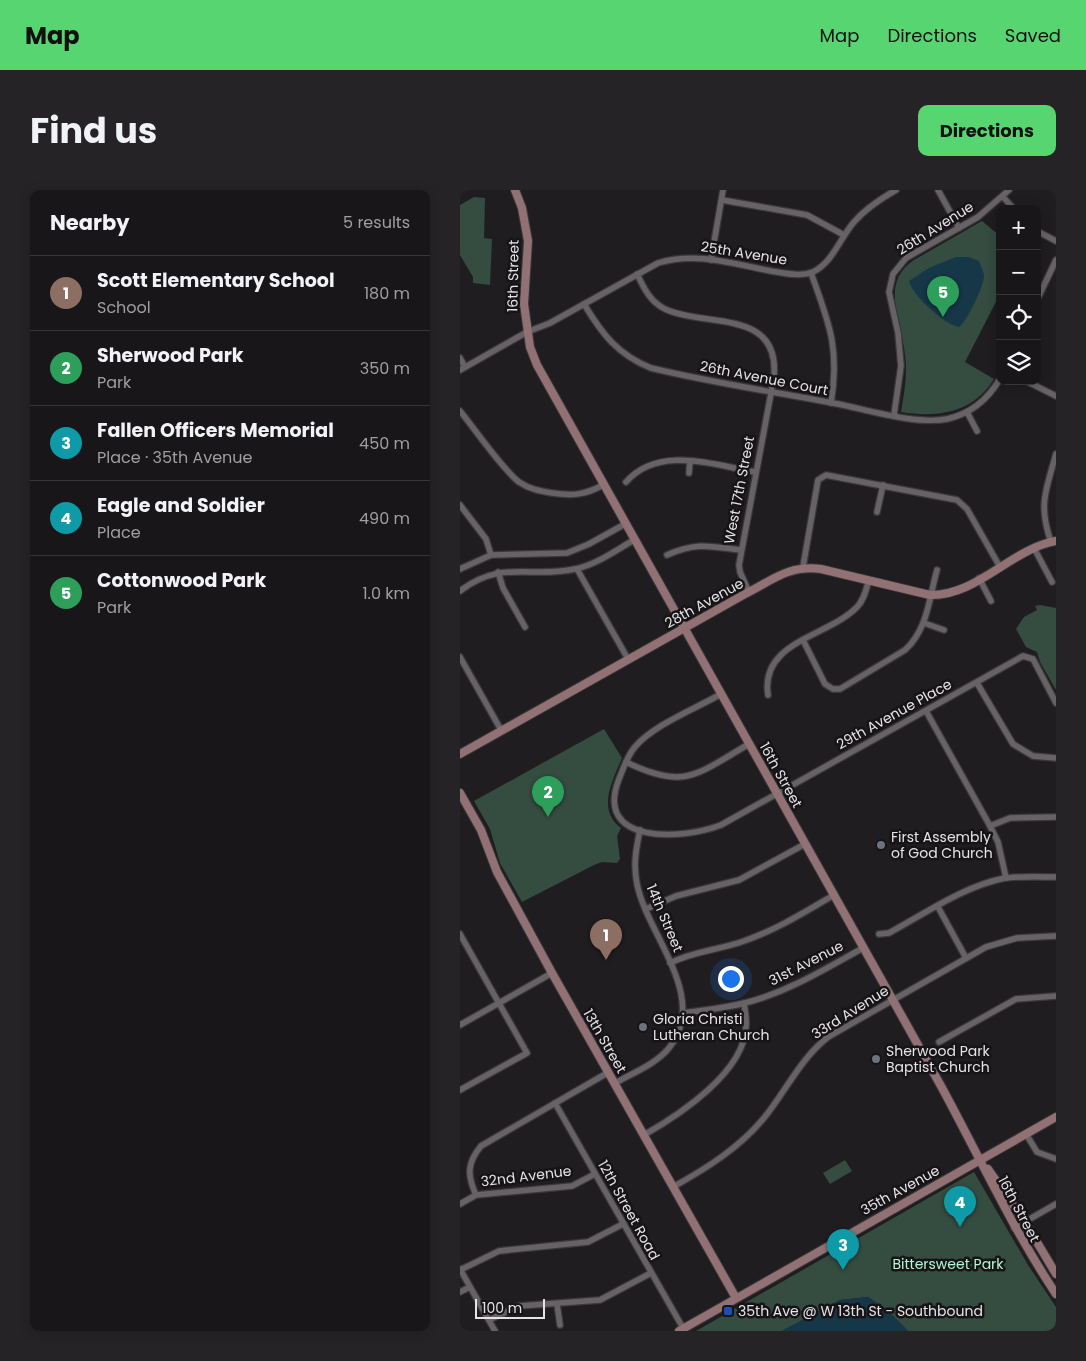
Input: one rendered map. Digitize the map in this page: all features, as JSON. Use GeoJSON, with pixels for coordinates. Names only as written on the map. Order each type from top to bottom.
{"type":"FeatureCollection","features":[{"type":"Feature","properties":{"kind":"main road","name":"16th Street"},"geometry":{"type":"LineString","coordinates":[[515,190],[522,208],[528,242],[524,304],[527,332],[536,364],[834,895],[980,1160],[1014,1228],[1056,1294]]}},
{"type":"Feature","properties":{"kind":"main road"},"geometry":{"type":"LineString","coordinates":[[803,567],[869,580],[930,595],[952,593],[1034,548],[1053,542]]}},
{"type":"Feature","properties":{"kind":"main road","name":"28th Avenue"},"geometry":{"type":"LineString","coordinates":[[460,754],[749,592],[783,574],[803,567]]}},
{"type":"Feature","properties":{"kind":"main road","name":"13th Street"},"geometry":{"type":"LineString","coordinates":[[460,792],[481,830],[497,872],[552,973],[736,1298]]}},
{"type":"Feature","properties":{"kind":"main road","name":"35th Avenue"},"geometry":{"type":"LineString","coordinates":[[681,1330],[1056,1118]]}},
{"type":"Feature","properties":{"kind":"main road","name":"16th Street"},"geometry":{"type":"LineString","coordinates":[[980,1160],[1025,1222],[1056,1274]]}},
{"type":"Feature","properties":{"kind":"street"},"geometry":{"type":"LineString","coordinates":[[711,260],[723,190]]}},
{"type":"Feature","properties":{"kind":"street"},"geometry":{"type":"LineString","coordinates":[[831,403],[836,374],[835,353],[811,272],[829,259],[844,235],[867,208],[896,190]]}},
{"type":"Feature","properties":{"kind":"street"},"geometry":{"type":"LineString","coordinates":[[938,190],[960,228]]}},
{"type":"Feature","properties":{"kind":"street","name":"26th Avenue"},"geometry":{"type":"LineString","coordinates":[[894,414],[901,366],[898,332],[889,292],[893,274],[906,258],[978,217],[1009,190]]}},
{"type":"Feature","properties":{"kind":"street"},"geometry":{"type":"LineString","coordinates":[[1003,197],[1010,205]]}},
{"type":"Feature","properties":{"kind":"street"},"geometry":{"type":"LineString","coordinates":[[722,200],[801,213],[819,220],[844,235]]}},
{"type":"Feature","properties":{"kind":"street"},"geometry":{"type":"LineString","coordinates":[[1041,234],[1056,241]]}},
{"type":"Feature","properties":{"kind":"street","name":"25th Avenue"},"geometry":{"type":"LineString","coordinates":[[462,368],[527,332],[550,323],[636,274],[669,259],[682,257],[711,260],[792,274],[811,272]]}},
{"type":"Feature","properties":{"kind":"street"},"geometry":{"type":"LineString","coordinates":[[1039,295],[1056,260]]}},
{"type":"Feature","properties":{"kind":"street","name":"West 17th Street"},"geometry":{"type":"LineString","coordinates":[[636,274],[648,295],[666,309],[736,324],[759,334],[773,354],[774,367],[771,392],[741,550],[740,572],[749,592]]}},
{"type":"Feature","properties":{"kind":"street","name":"26th Avenue Court"},"geometry":{"type":"LineString","coordinates":[[584,304],[602,333],[612,344],[639,364],[680,375],[936,420],[967,412],[980,402],[996,384]]}},
{"type":"Feature","properties":{"kind":"street"},"geometry":{"type":"LineString","coordinates":[[460,358],[462,368]]}},
{"type":"Feature","properties":{"kind":"street"},"geometry":{"type":"LineString","coordinates":[[1034,385],[1056,396]]}},
{"type":"Feature","properties":{"kind":"street"},"geometry":{"type":"LineString","coordinates":[[460,411],[510,473],[532,489],[574,496],[589,492],[603,484]]}},
{"type":"Feature","properties":{"kind":"street"},"geometry":{"type":"LineString","coordinates":[[967,412],[977,431]]}},
{"type":"Feature","properties":{"kind":"street"},"geometry":{"type":"LineString","coordinates":[[1053,542],[1043,515],[1043,504],[1056,454]]}},
{"type":"Feature","properties":{"kind":"street"},"geometry":{"type":"LineString","coordinates":[[626,482],[633,474],[652,464],[669,460],[690,461],[755,472]]}},
{"type":"Feature","properties":{"kind":"street"},"geometry":{"type":"LineString","coordinates":[[689,473],[690,461]]}},
{"type":"Feature","properties":{"kind":"street"},"geometry":{"type":"LineString","coordinates":[[803,567],[818,480],[822,476],[829,475],[957,500],[964,504],[1000,567]]}},
{"type":"Feature","properties":{"kind":"street"},"geometry":{"type":"LineString","coordinates":[[877,512],[883,485]]}},
{"type":"Feature","properties":{"kind":"street"},"geometry":{"type":"LineString","coordinates":[[460,505],[486,539],[491,555]]}},
{"type":"Feature","properties":{"kind":"street"},"geometry":{"type":"LineString","coordinates":[[460,569],[491,555],[567,552],[589,544],[625,524]]}},
{"type":"Feature","properties":{"kind":"street"},"geometry":{"type":"LineString","coordinates":[[460,591],[480,578],[498,572],[555,572],[577,569],[634,540]]}},
{"type":"Feature","properties":{"kind":"street"},"geometry":{"type":"LineString","coordinates":[[667,555],[683,548],[701,545],[741,550]]}},
{"type":"Feature","properties":{"kind":"street"},"geometry":{"type":"LineString","coordinates":[[1034,548],[1052,582]]}},
{"type":"Feature","properties":{"kind":"street"},"geometry":{"type":"LineString","coordinates":[[577,569],[628,659]]}},
{"type":"Feature","properties":{"kind":"street"},"geometry":{"type":"LineString","coordinates":[[803,640],[825,684],[833,689],[840,689],[905,650],[914,642],[924,623],[937,570]]}},
{"type":"Feature","properties":{"kind":"street"},"geometry":{"type":"LineString","coordinates":[[498,572],[503,588],[525,627]]}},
{"type":"Feature","properties":{"kind":"street"},"geometry":{"type":"LineString","coordinates":[[979,578],[991,601]]}},
{"type":"Feature","properties":{"kind":"street"},"geometry":{"type":"LineString","coordinates":[[768,695],[768,677],[776,659],[858,606],[865,594],[869,580]]}},
{"type":"Feature","properties":{"kind":"street"},"geometry":{"type":"LineString","coordinates":[[924,623],[944,630]]}},
{"type":"Feature","properties":{"kind":"street","name":"29th Avenue Place"},"geometry":{"type":"LineString","coordinates":[[721,694],[644,738],[634,748],[626,762],[614,794],[613,803],[620,819],[640,830],[666,836],[696,833],[721,825],[1023,656],[1034,659],[1056,703]]}},
{"type":"Feature","properties":{"kind":"street"},"geometry":{"type":"LineString","coordinates":[[460,658],[501,730]]}},
{"type":"Feature","properties":{"kind":"street"},"geometry":{"type":"LineString","coordinates":[[977,683],[1013,744],[1021,751],[1032,756],[1056,758]]}},
{"type":"Feature","properties":{"kind":"street"},"geometry":{"type":"LineString","coordinates":[[926,711],[998,842],[1006,878]]}},
{"type":"Feature","properties":{"kind":"street"},"geometry":{"type":"LineString","coordinates":[[626,762],[660,776],[681,778],[697,773],[749,744]]}},
{"type":"Feature","properties":{"kind":"street"},"geometry":{"type":"LineString","coordinates":[[990,826],[1010,818],[1056,817]]}},
{"type":"Feature","properties":{"kind":"street","name":"14th Street"},"geometry":{"type":"LineString","coordinates":[[640,830],[634,858],[635,873],[646,909],[679,984],[684,1013]]}},
{"type":"Feature","properties":{"kind":"street"},"geometry":{"type":"LineString","coordinates":[[646,909],[676,896],[739,880],[805,844]]}},
{"type":"Feature","properties":{"kind":"street"},"geometry":{"type":"LineString","coordinates":[[879,934],[889,933],[975,888],[1006,878],[1056,877]]}},
{"type":"Feature","properties":{"kind":"street"},"geometry":{"type":"LineString","coordinates":[[670,963],[690,954],[742,942],[766,933],[834,895]]}},
{"type":"Feature","properties":{"kind":"street"},"geometry":{"type":"LineString","coordinates":[[938,906],[966,958]]}},
{"type":"Feature","properties":{"kind":"street"},"geometry":{"type":"LineString","coordinates":[[460,934],[527,1053],[460,1090]]}},
{"type":"Feature","properties":{"kind":"street","name":"33rd Avenue"},"geometry":{"type":"LineString","coordinates":[[673,1187],[716,1162],[747,1137],[764,1118],[808,1056],[819,1044],[986,947],[1017,938],[1056,936]]}},
{"type":"Feature","properties":{"kind":"street","name":"31st Avenue"},"geometry":{"type":"LineString","coordinates":[[684,1013],[744,1003],[785,990],[863,948]]}},
{"type":"Feature","properties":{"kind":"street"},"geometry":{"type":"LineString","coordinates":[[460,1025],[552,973]]}},
{"type":"Feature","properties":{"kind":"street"},"geometry":{"type":"LineString","coordinates":[[939,1042],[1016,999],[1056,996]]}},
{"type":"Feature","properties":{"kind":"street"},"geometry":{"type":"LineString","coordinates":[[644,1135],[675,1117],[698,1100],[726,1070],[743,1042],[746,1026],[744,1003]]}},
{"type":"Feature","properties":{"kind":"street"},"geometry":{"type":"LineString","coordinates":[[615,1083],[651,1063],[669,1048],[680,1028],[684,1013]]}},
{"type":"Feature","properties":{"kind":"street"},"geometry":{"type":"LineString","coordinates":[[476,1195],[470,1178],[469,1168],[473,1155],[481,1146],[609,1072]]}},
{"type":"Feature","properties":{"kind":"street","name":"12th Street Road"},"geometry":{"type":"LineString","coordinates":[[555,1102],[681,1330]]}},
{"type":"Feature","properties":{"kind":"street"},"geometry":{"type":"LineString","coordinates":[[1026,1134],[1037,1152],[1056,1159]]}},
{"type":"Feature","properties":{"kind":"street","name":"32nd Avenue"},"geometry":{"type":"LineString","coordinates":[[460,1204],[476,1195],[567,1187],[595,1174]]}},
{"type":"Feature","properties":{"kind":"street"},"geometry":{"type":"LineString","coordinates":[[1014,1228],[1056,1204]]}},
{"type":"Feature","properties":{"kind":"street"},"geometry":{"type":"LineString","coordinates":[[495,1331],[460,1270],[499,1250],[588,1242],[623,1224]]}},
{"type":"Feature","properties":{"kind":"street"},"geometry":{"type":"LineString","coordinates":[[488,1320],[519,1306],[600,1300],[651,1274]]}},
{"type":"Feature","properties":{"kind":"street"},"geometry":{"type":"LineString","coordinates":[[460,1292],[470,1287]]}},
{"type":"Feature","properties":{"kind":"street"},"geometry":{"type":"LineString","coordinates":[[557,1304],[560,1325]]}},
{"type":"Feature","properties":{"kind":"green space"},"geometry":{"type":"Polygon","coordinates":[[[474,197],[485,198],[484,238],[492,239],[490,285],[473,283],[473,277],[460,255],[460,205],[474,197]]]}},
{"type":"Feature","properties":{"kind":"green space"},"geometry":{"type":"Polygon","coordinates":[[[982,221],[996,233],[996,302],[965,362],[994,379],[976,399],[965,406],[941,413],[915,414],[901,412],[906,362],[897,316],[895,291],[897,280],[903,269],[914,260],[982,221]]]}},
{"type":"Feature","properties":{"kind":"green space"},"geometry":{"type":"Polygon","coordinates":[[[1035,606],[1056,608],[1056,690],[1040,662],[1037,652],[1026,647],[1016,629],[1024,617],[1037,610],[1035,606]]]}},
{"type":"Feature","properties":{"kind":"green space"},"geometry":{"type":"Polygon","coordinates":[[[604,729],[622,758],[611,785],[608,803],[609,812],[613,820],[621,828],[617,836],[620,859],[617,863],[602,862],[594,865],[522,902],[500,863],[490,829],[474,801],[604,729]]]}},
{"type":"Feature","properties":{"kind":"green space"},"geometry":{"type":"Polygon","coordinates":[[[845,1160],[852,1171],[830,1184],[823,1173],[845,1160]]]}},
{"type":"Feature","properties":{"kind":"green space","name":"Bittersweet Park"},"geometry":{"type":"Polygon","coordinates":[[[974,1172],[1028,1265],[1056,1307],[1056,1331],[908,1331],[886,1309],[868,1297],[840,1300],[782,1331],[696,1331],[974,1172]]]}},
{"type":"Feature","properties":{"kind":"water"},"geometry":{"type":"Polygon","coordinates":[[[956,257],[969,257],[979,261],[984,277],[974,304],[959,327],[946,321],[922,301],[911,287],[909,281],[929,268],[956,257]]]}},
{"type":"Feature","properties":{"kind":"water"},"geometry":{"type":"Polygon","coordinates":[[[868,1297],[886,1309],[908,1331],[782,1331],[840,1300],[868,1297]]]}},
{"type":"Feature","properties":{"kind":"place","name":"Cottonwood Park"},"geometry":{"type":"Point","coordinates":[943,317]}},
{"type":"Feature","properties":{"kind":"place","name":"Sherwood Park"},"geometry":{"type":"Point","coordinates":[548,817]}},
{"type":"Feature","properties":{"kind":"place","name":"First Assembly of God Church"},"geometry":{"type":"Point","coordinates":[881,845]}},
{"type":"Feature","properties":{"kind":"place","name":"Scott Elementary School"},"geometry":{"type":"Point","coordinates":[606,960]}},
{"type":"Feature","properties":{"kind":"place","name":"Gloria Christi Lutheran Church"},"geometry":{"type":"Point","coordinates":[643,1027]}},
{"type":"Feature","properties":{"kind":"place","name":"Sherwood Park Baptist Church"},"geometry":{"type":"Point","coordinates":[876,1059]}},
{"type":"Feature","properties":{"kind":"place","name":"Eagle and Soldier"},"geometry":{"type":"Point","coordinates":[960,1227]}},
{"type":"Feature","properties":{"kind":"place","name":"Fallen Officers Memorial"},"geometry":{"type":"Point","coordinates":[843,1270]}},
{"type":"Feature","properties":{"kind":"place","name":"35th Ave @ W 13th St - Southbound"},"geometry":{"type":"Point","coordinates":[728,1311]}}]}
